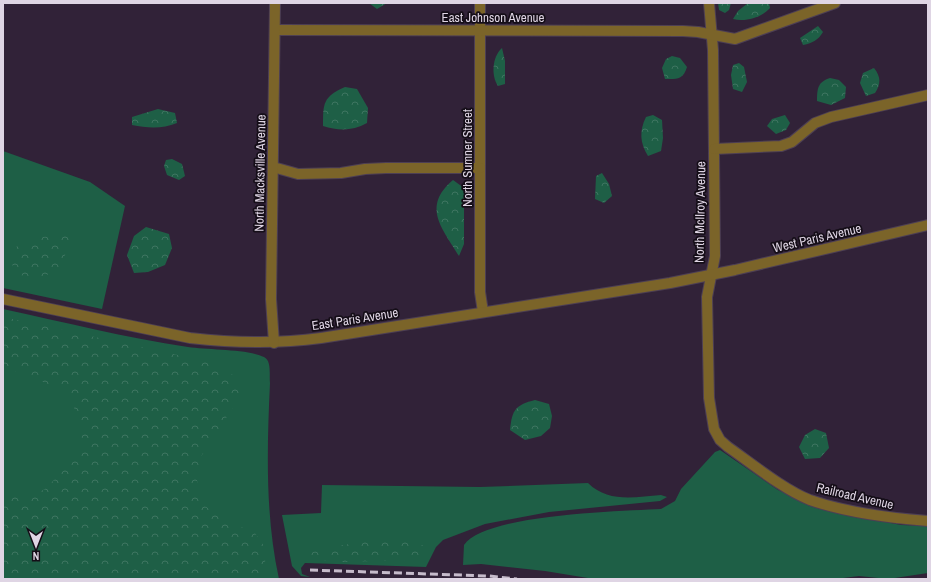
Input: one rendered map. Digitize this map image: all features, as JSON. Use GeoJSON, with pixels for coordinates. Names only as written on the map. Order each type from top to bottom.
{"type":"FeatureCollection","features":[{"type":"Feature","properties":{"kind":"street","name":"North Macksville Avenue"},"geometry":{"type":"LineString","coordinates":[[274,343],[271,299],[275,3]]}},
{"type":"Feature","properties":{"kind":"street","name":"North Sumner Street"},"geometry":{"type":"LineString","coordinates":[[480,3],[480,292],[483,312]]}},
{"type":"Feature","properties":{"kind":"street","name":"North McIlroy Avenue"},"geometry":{"type":"LineString","coordinates":[[709,3],[714,149],[715,256],[707,297],[709,398],[712,419],[720,440],[741,456]]}},
{"type":"Feature","properties":{"kind":"street","name":"East Johnson Avenue"},"geometry":{"type":"LineString","coordinates":[[275,30],[683,31],[711,34],[735,39],[835,3]]}},
{"type":"Feature","properties":{"kind":"street"},"geometry":{"type":"LineString","coordinates":[[714,149],[781,146],[792,142],[814,123],[831,117],[928,95]]}},
{"type":"Feature","properties":{"kind":"street"},"geometry":{"type":"LineString","coordinates":[[273,167],[298,174],[341,173],[365,169],[386,168],[480,168]]}},
{"type":"Feature","properties":{"kind":"street","name":"West Paris Avenue"},"geometry":{"type":"LineString","coordinates":[[711,275],[928,225]]}},
{"type":"Feature","properties":{"kind":"street","name":"East Paris Avenue"},"geometry":{"type":"LineString","coordinates":[[3,299],[190,338],[220,341],[274,343],[321,338],[670,283],[711,275]]}},
{"type":"Feature","properties":{"kind":"street","name":"Railroad Avenue"},"geometry":{"type":"LineString","coordinates":[[741,456],[795,492],[810,500],[859,512],[928,521]]}},
{"type":"Feature","properties":{"kind":"green space"},"geometry":{"type":"Polygon","coordinates":[[[369,3],[387,3],[377,9],[369,3]]]}},
{"type":"Feature","properties":{"kind":"green space"},"geometry":{"type":"Polygon","coordinates":[[[718,3],[731,3],[729,10],[725,13],[719,10],[718,3]]]}},
{"type":"Feature","properties":{"kind":"green space"},"geometry":{"type":"Polygon","coordinates":[[[748,3],[769,3],[770,8],[758,17],[743,20],[733,19],[738,11],[748,3]]]}},
{"type":"Feature","properties":{"kind":"green space"},"geometry":{"type":"Polygon","coordinates":[[[818,26],[823,32],[821,35],[815,41],[803,45],[800,38],[818,26]]]}},
{"type":"Feature","properties":{"kind":"green space"},"geometry":{"type":"Polygon","coordinates":[[[502,48],[505,61],[505,84],[498,86],[494,77],[494,61],[502,48]]]}},
{"type":"Feature","properties":{"kind":"green space"},"geometry":{"type":"Polygon","coordinates":[[[672,56],[680,58],[687,67],[681,77],[665,79],[662,68],[666,59],[672,56]]]}},
{"type":"Feature","properties":{"kind":"green space"},"geometry":{"type":"Polygon","coordinates":[[[739,63],[744,67],[747,82],[742,92],[733,89],[731,75],[733,65],[739,63]]]}},
{"type":"Feature","properties":{"kind":"green space"},"geometry":{"type":"Polygon","coordinates":[[[874,68],[879,77],[878,87],[875,93],[866,96],[860,83],[863,73],[874,68]]]}},
{"type":"Feature","properties":{"kind":"green space"},"geometry":{"type":"Polygon","coordinates":[[[830,78],[839,80],[846,87],[845,98],[831,105],[817,101],[819,86],[823,81],[830,78]]]}},
{"type":"Feature","properties":{"kind":"green space"},"geometry":{"type":"Polygon","coordinates":[[[345,87],[357,89],[368,108],[367,123],[351,129],[335,129],[323,126],[324,106],[328,98],[345,87]]]}},
{"type":"Feature","properties":{"kind":"green space"},"geometry":{"type":"Polygon","coordinates":[[[158,109],[175,113],[177,123],[155,127],[132,125],[132,117],[158,109]]]}},
{"type":"Feature","properties":{"kind":"green space"},"geometry":{"type":"Polygon","coordinates":[[[653,115],[662,120],[663,138],[661,151],[648,156],[643,146],[641,132],[646,117],[653,115]]]}},
{"type":"Feature","properties":{"kind":"green space"},"geometry":{"type":"Polygon","coordinates":[[[785,115],[790,123],[786,130],[776,134],[767,126],[772,119],[785,115]]]}},
{"type":"Feature","properties":{"kind":"green space"},"geometry":{"type":"Polygon","coordinates":[[[3,151],[90,182],[125,206],[102,309],[3,288],[3,151]]]}},
{"type":"Feature","properties":{"kind":"green space"},"geometry":{"type":"Polygon","coordinates":[[[172,159],[182,164],[185,176],[179,180],[167,175],[164,166],[166,160],[172,159]]]}},
{"type":"Feature","properties":{"kind":"green space"},"geometry":{"type":"Polygon","coordinates":[[[602,173],[609,184],[612,196],[604,203],[595,199],[596,176],[602,173]]]}},
{"type":"Feature","properties":{"kind":"green space"},"geometry":{"type":"Polygon","coordinates":[[[453,180],[464,188],[464,244],[459,256],[442,227],[438,218],[437,209],[438,199],[443,190],[453,180]]]}},
{"type":"Feature","properties":{"kind":"green space"},"geometry":{"type":"Polygon","coordinates":[[[146,227],[169,234],[172,248],[165,265],[148,272],[134,273],[127,255],[134,236],[146,227]]]}},
{"type":"Feature","properties":{"kind":"green space"},"geometry":{"type":"Polygon","coordinates":[[[57,234],[71,237],[71,244],[65,255],[63,269],[41,277],[17,275],[10,260],[19,242],[57,234]]]}},
{"type":"Feature","properties":{"kind":"green space"},"geometry":{"type":"Polygon","coordinates":[[[3,309],[142,339],[196,348],[248,352],[257,354],[267,359],[270,368],[268,432],[269,506],[274,555],[279,579],[3,579],[3,309]]]}},
{"type":"Feature","properties":{"kind":"green space"},"geometry":{"type":"Polygon","coordinates":[[[3,317],[213,363],[230,372],[239,383],[243,392],[200,458],[197,479],[199,502],[227,521],[255,533],[266,549],[265,563],[270,579],[3,579],[3,496],[28,498],[45,489],[64,470],[78,451],[82,436],[81,421],[66,393],[35,378],[3,367],[3,317]]]}},
{"type":"Feature","properties":{"kind":"green space"},"geometry":{"type":"Polygon","coordinates":[[[535,400],[549,404],[552,416],[550,428],[541,436],[525,440],[510,430],[512,417],[519,406],[535,400]]]}},
{"type":"Feature","properties":{"kind":"green space"},"geometry":{"type":"Polygon","coordinates":[[[815,429],[826,433],[829,448],[820,458],[805,459],[799,447],[805,435],[815,429]]]}},
{"type":"Feature","properties":{"kind":"green space"},"geometry":{"type":"Polygon","coordinates":[[[720,450],[778,490],[794,497],[870,519],[901,525],[928,526],[928,573],[888,579],[859,576],[835,579],[594,579],[545,571],[481,564],[463,565],[464,545],[477,535],[498,527],[556,516],[661,509],[675,501],[681,489],[715,452],[720,450]]]}},
{"type":"Feature","properties":{"kind":"green space"},"geometry":{"type":"Polygon","coordinates":[[[588,483],[604,494],[613,496],[632,497],[661,495],[667,497],[660,501],[549,512],[485,524],[443,540],[436,547],[426,567],[305,563],[301,568],[302,574],[310,577],[301,576],[292,566],[282,515],[321,513],[322,485],[480,487],[588,483]]]}},
{"type":"Feature","properties":{"kind":"green space"},"geometry":{"type":"Polygon","coordinates":[[[379,540],[415,540],[425,547],[425,554],[418,558],[407,560],[343,562],[309,559],[307,554],[328,547],[379,540]]]}},
{"type":"Feature","properties":{"kind":"railway"},"geometry":{"type":"LineString","coordinates":[[310,570],[489,576],[517,579]]}}]}
